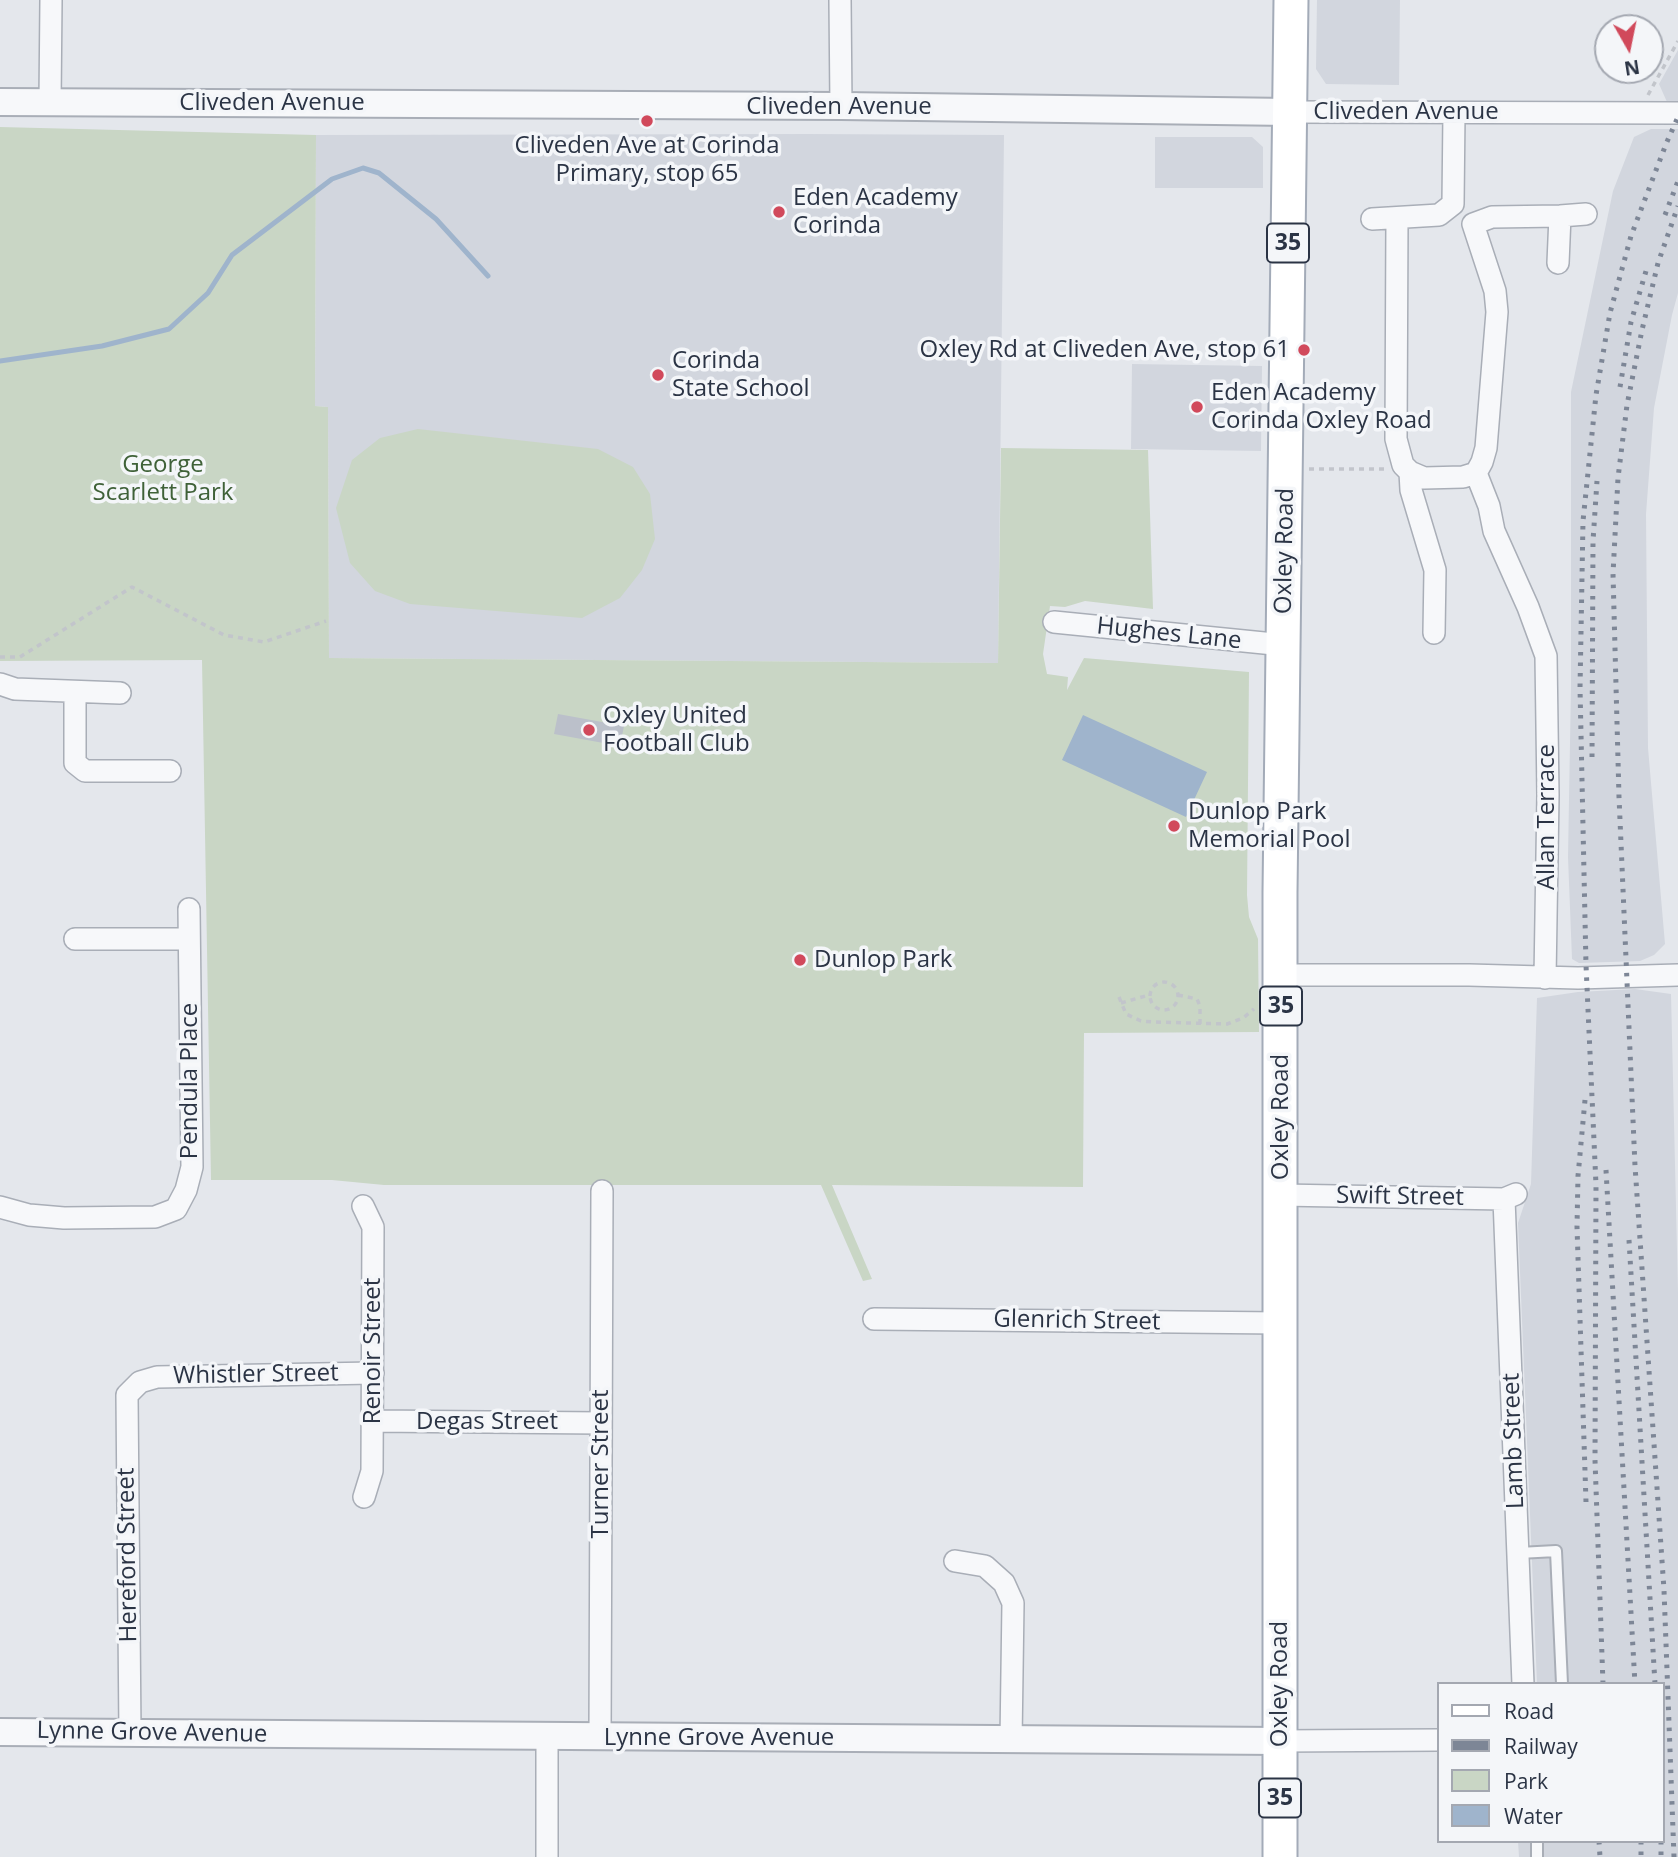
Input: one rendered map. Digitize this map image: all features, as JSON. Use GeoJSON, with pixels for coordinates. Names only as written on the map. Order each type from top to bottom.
{"type":"FeatureCollection","features":[{"type":"Feature","properties":{"kind":"main road","name":"Oxley Road"},"geometry":{"type":"LineString","coordinates":[[1280,1857],[1280,892],[1290,0]]}},
{"type":"Feature","properties":{"kind":"street"},"geometry":{"type":"LineString","coordinates":[[50,102],[51,0]]}},
{"type":"Feature","properties":{"kind":"street"},"geometry":{"type":"LineString","coordinates":[[840,0],[841,107]]}},
{"type":"Feature","properties":{"kind":"street","name":"Cliveden Avenue"},"geometry":{"type":"LineString","coordinates":[[0,102],[1678,113]]}},
{"type":"Feature","properties":{"kind":"street"},"geometry":{"type":"LineString","coordinates":[[1406,469],[1424,478],[1463,477],[1476,473],[1486,448],[1497,312],[1495,291],[1473,224],[1453,204],[1454,113]]}},
{"type":"Feature","properties":{"kind":"street"},"geometry":{"type":"LineString","coordinates":[[1372,219],[1439,215],[1453,204]]}},
{"type":"Feature","properties":{"kind":"street"},"geometry":{"type":"LineString","coordinates":[[1473,224],[1492,217],[1586,214]]}},
{"type":"Feature","properties":{"kind":"street"},"geometry":{"type":"LineString","coordinates":[[1558,263],[1560,216]]}},
{"type":"Feature","properties":{"kind":"street"},"geometry":{"type":"LineString","coordinates":[[1397,218],[1396,439],[1434,570],[1434,633]]}},
{"type":"Feature","properties":{"kind":"street","name":"Allan Terrace"},"geometry":{"type":"LineString","coordinates":[[1476,473],[1489,506],[1494,531],[1528,607],[1546,656],[1548,808],[1545,978]]}},
{"type":"Feature","properties":{"kind":"street","name":"Hughes Lane"},"geometry":{"type":"LineString","coordinates":[[1054,622],[1284,645]]}},
{"type":"Feature","properties":{"kind":"street"},"geometry":{"type":"LineString","coordinates":[[0,684],[15,689],[120,692]]}},
{"type":"Feature","properties":{"kind":"street"},"geometry":{"type":"LineString","coordinates":[[75,692],[75,763],[85,771],[170,771]]}},
{"type":"Feature","properties":{"kind":"street","name":"Pendula Place"},"geometry":{"type":"LineString","coordinates":[[0,1207],[30,1215],[64,1218],[155,1217],[176,1209],[186,1190],[192,1167],[189,909]]}},
{"type":"Feature","properties":{"kind":"street"},"geometry":{"type":"LineString","coordinates":[[75,939],[189,939]]}},
{"type":"Feature","properties":{"kind":"street"},"geometry":{"type":"LineString","coordinates":[[1281,975],[1469,975],[1545,978],[1678,975]]}},
{"type":"Feature","properties":{"kind":"street","name":"Turner Street"},"geometry":{"type":"LineString","coordinates":[[600,1737],[602,1191]]}},
{"type":"Feature","properties":{"kind":"street","name":"Swift Street"},"geometry":{"type":"LineString","coordinates":[[1281,1195],[1511,1196]]}},
{"type":"Feature","properties":{"kind":"street","name":"Lamb Street"},"geometry":{"type":"LineString","coordinates":[[1511,1196],[1523,1682]]}},
{"type":"Feature","properties":{"kind":"street","name":"Renoir Street"},"geometry":{"type":"LineString","coordinates":[[363,1206],[373,1227],[372,1471],[364,1497]]}},
{"type":"Feature","properties":{"kind":"street","name":"Glenrich Street"},"geometry":{"type":"LineString","coordinates":[[874,1319],[1280,1323]]}},
{"type":"Feature","properties":{"kind":"street","name":"Whistler Street"},"geometry":{"type":"LineString","coordinates":[[140,1382],[157,1377],[373,1373]]}},
{"type":"Feature","properties":{"kind":"street","name":"Hereford Street"},"geometry":{"type":"LineString","coordinates":[[130,1734],[127,1395],[140,1382]]}},
{"type":"Feature","properties":{"kind":"street","name":"Degas Street"},"geometry":{"type":"LineString","coordinates":[[373,1421],[601,1423]]}},
{"type":"Feature","properties":{"kind":"street"},"geometry":{"type":"LineString","coordinates":[[955,1561],[985,1566],[1004,1583],[1013,1603],[1011,1740]]}},
{"type":"Feature","properties":{"kind":"street","name":"Lynne Grove Avenue"},"geometry":{"type":"LineString","coordinates":[[0,1732],[1011,1740],[1436,1740]]}},
{"type":"Feature","properties":{"kind":"street"},"geometry":{"type":"LineString","coordinates":[[547,1737],[547,1857]]}},
{"type":"Feature","properties":{"kind":"lane"},"geometry":{"type":"LineString","coordinates":[[1519,1553],[1556,1551],[1562,1682]]}},
{"type":"Feature","properties":{"kind":"path"},"geometry":{"type":"LineString","coordinates":[[1645,113],[1655,82],[1678,41]]}},
{"type":"Feature","properties":{"kind":"path"},"geometry":{"type":"LineString","coordinates":[[1308,470],[1406,469]]}},
{"type":"Feature","properties":{"kind":"path"},"geometry":{"type":"LineString","coordinates":[[0,657],[20,657],[132,587],[224,635],[264,642],[326,621]]}},
{"type":"Feature","properties":{"kind":"path"},"geometry":{"type":"LineString","coordinates":[[1165,981],[1174,985],[1178,995],[1173,1007],[1164,1010],[1152,1004],[1149,995],[1156,983],[1165,981]]}},
{"type":"Feature","properties":{"kind":"path"},"geometry":{"type":"LineString","coordinates":[[1121,1003],[1149,995]]}},
{"type":"Feature","properties":{"kind":"path"},"geometry":{"type":"LineString","coordinates":[[1178,995],[1197,999],[1200,1024]]}},
{"type":"Feature","properties":{"kind":"path"},"geometry":{"type":"LineString","coordinates":[[1119,997],[1126,1014],[1140,1021],[1164,1023],[1235,1023],[1256,1008],[1263,1008]]}},
{"type":"Feature","properties":{"kind":"shaded area"},"geometry":{"type":"Polygon","coordinates":[[[1317,0],[1400,0],[1399,85],[1326,84],[1316,69],[1317,0]]]}},
{"type":"Feature","properties":{"kind":"shaded area"},"geometry":{"type":"Polygon","coordinates":[[[1678,50],[1678,102],[1667,102],[1659,84],[1664,84],[1664,75],[1678,50]]]}},
{"type":"Feature","properties":{"kind":"shaded area"},"geometry":{"type":"Polygon","coordinates":[[[1651,129],[1678,129],[1678,293],[1654,408],[1646,514],[1648,748],[1665,944],[1654,955],[1640,961],[1579,963],[1572,959],[1568,857],[1571,392],[1613,191],[1634,137],[1651,129]]]}},
{"type":"Feature","properties":{"kind":"shaded area","name":"Corinda State School"},"geometry":{"type":"Polygon","coordinates":[[[316,135],[1004,135],[998,663],[329,658],[328,407],[315,406],[316,135]]]}},
{"type":"Feature","properties":{"kind":"shaded area"},"geometry":{"type":"Polygon","coordinates":[[[1155,137],[1252,137],[1263,147],[1263,188],[1155,188],[1155,137]]]}},
{"type":"Feature","properties":{"kind":"shaded area","name":"Eden Academy Corinda Oxley Road"},"geometry":{"type":"Polygon","coordinates":[[[1132,364],[1262,366],[1261,451],[1131,449],[1132,364]]]}},
{"type":"Feature","properties":{"kind":"shaded area"},"geometry":{"type":"Polygon","coordinates":[[[1635,989],[1671,994],[1678,1293],[1678,1857],[1519,1857],[1518,1843],[1664,1843],[1664,1682],[1537,1682],[1518,1223],[1531,1184],[1537,998],[1578,992],[1635,989]]]}},
{"type":"Feature","properties":{"kind":"green space","name":"Dunlop Park"},"geometry":{"type":"Polygon","coordinates":[[[0,127],[316,135],[315,406],[328,407],[329,658],[998,663],[1001,448],[1148,450],[1153,609],[1085,601],[1065,607],[1050,606],[1043,654],[1047,674],[1068,677],[1067,690],[1084,658],[1249,672],[1247,895],[1249,917],[1258,939],[1259,1032],[1084,1033],[1083,1187],[832,1185],[872,1279],[863,1281],[821,1185],[384,1185],[332,1180],[211,1180],[202,660],[0,661],[0,127]]]}},
{"type":"Feature","properties":{"kind":"green space"},"geometry":{"type":"Polygon","coordinates":[[[418,429],[598,449],[633,467],[650,494],[655,539],[642,570],[620,598],[582,618],[410,604],[375,591],[350,563],[336,508],[352,460],[380,438],[418,429]]]}},
{"type":"Feature","properties":{"kind":"water"},"geometry":{"type":"Polygon","coordinates":[[[1083,715],[1207,772],[1186,817],[1062,760],[1083,715]]]}},
{"type":"Feature","properties":{"kind":"building","name":"Oxley United Football Club"},"geometry":{"type":"Polygon","coordinates":[[[558,714],[624,726],[620,746],[554,734],[558,714]]]}},
{"type":"Feature","properties":{"kind":"waterway"},"geometry":{"type":"LineString","coordinates":[[0,361],[102,346],[169,329],[208,293],[232,255],[332,179],[363,168],[379,173],[436,219],[488,276]]}},
{"type":"Feature","properties":{"kind":"railway"},"geometry":{"type":"LineString","coordinates":[[1603,1682],[1595,1460],[1596,1185],[1586,965],[1580,688],[1583,521],[1596,395],[1610,313],[1631,236],[1678,117]]}},
{"type":"Feature","properties":{"kind":"railway"},"geometry":{"type":"LineString","coordinates":[[1665,215],[1678,181]]}},
{"type":"Feature","properties":{"kind":"railway"},"geometry":{"type":"LineString","coordinates":[[1674,1857],[1664,1590],[1635,1166],[1619,797],[1613,574],[1618,478],[1627,405],[1658,263],[1678,206]]}},
{"type":"Feature","properties":{"kind":"railway"},"geometry":{"type":"LineString","coordinates":[[1620,387],[1631,322],[1646,271]]}},
{"type":"Feature","properties":{"kind":"railway"},"geometry":{"type":"LineString","coordinates":[[1592,757],[1593,541],[1597,481]]}},
{"type":"Feature","properties":{"kind":"railway"},"geometry":{"type":"LineString","coordinates":[[1585,1100],[1578,1176],[1577,1227],[1586,1502]]}},
{"type":"Feature","properties":{"kind":"railway"},"geometry":{"type":"LineString","coordinates":[[1606,1170],[1635,1682]]}},
{"type":"Feature","properties":{"kind":"railway"},"geometry":{"type":"LineString","coordinates":[[1629,1240],[1655,1682]]}},
{"type":"Feature","properties":{"kind":"railway"},"geometry":{"type":"LineString","coordinates":[[1599,1843],[1600,1857]]}},
{"type":"Feature","properties":{"kind":"railway"},"geometry":{"type":"LineString","coordinates":[[1641,1843],[1641,1857]]}},
{"type":"Feature","properties":{"kind":"railway"},"geometry":{"type":"LineString","coordinates":[[1661,1843],[1661,1857]]}},
{"type":"Feature","properties":{"kind":"place","name":"Cliveden Ave at Corinda Primary, stop 65"},"geometry":{"type":"Point","coordinates":[647,121]}},
{"type":"Feature","properties":{"kind":"place","name":"Eden Academy Corinda"},"geometry":{"type":"Point","coordinates":[779,212]}},
{"type":"Feature","properties":{"kind":"place","name":"Oxley Rd at Cliveden Ave, stop 61"},"geometry":{"type":"Point","coordinates":[1304,350]}},
{"type":"Feature","properties":{"kind":"place","name":"Corinda State School"},"geometry":{"type":"Point","coordinates":[658,375]}},
{"type":"Feature","properties":{"kind":"place","name":"Eden Academy Corinda Oxley Road"},"geometry":{"type":"Point","coordinates":[1197,407]}},
{"type":"Feature","properties":{"kind":"place","name":"Oxley United Football Club"},"geometry":{"type":"Point","coordinates":[589,730]}},
{"type":"Feature","properties":{"kind":"place","name":"Dunlop Park Memorial Pool"},"geometry":{"type":"Point","coordinates":[1174,826]}},
{"type":"Feature","properties":{"kind":"place","name":"Dunlop Park"},"geometry":{"type":"Point","coordinates":[800,960]}},
{"type":"Feature","properties":{"kind":"park label","name":"George Scarlett Park"},"geometry":{"type":"Point","coordinates":[163,479]}}]}
